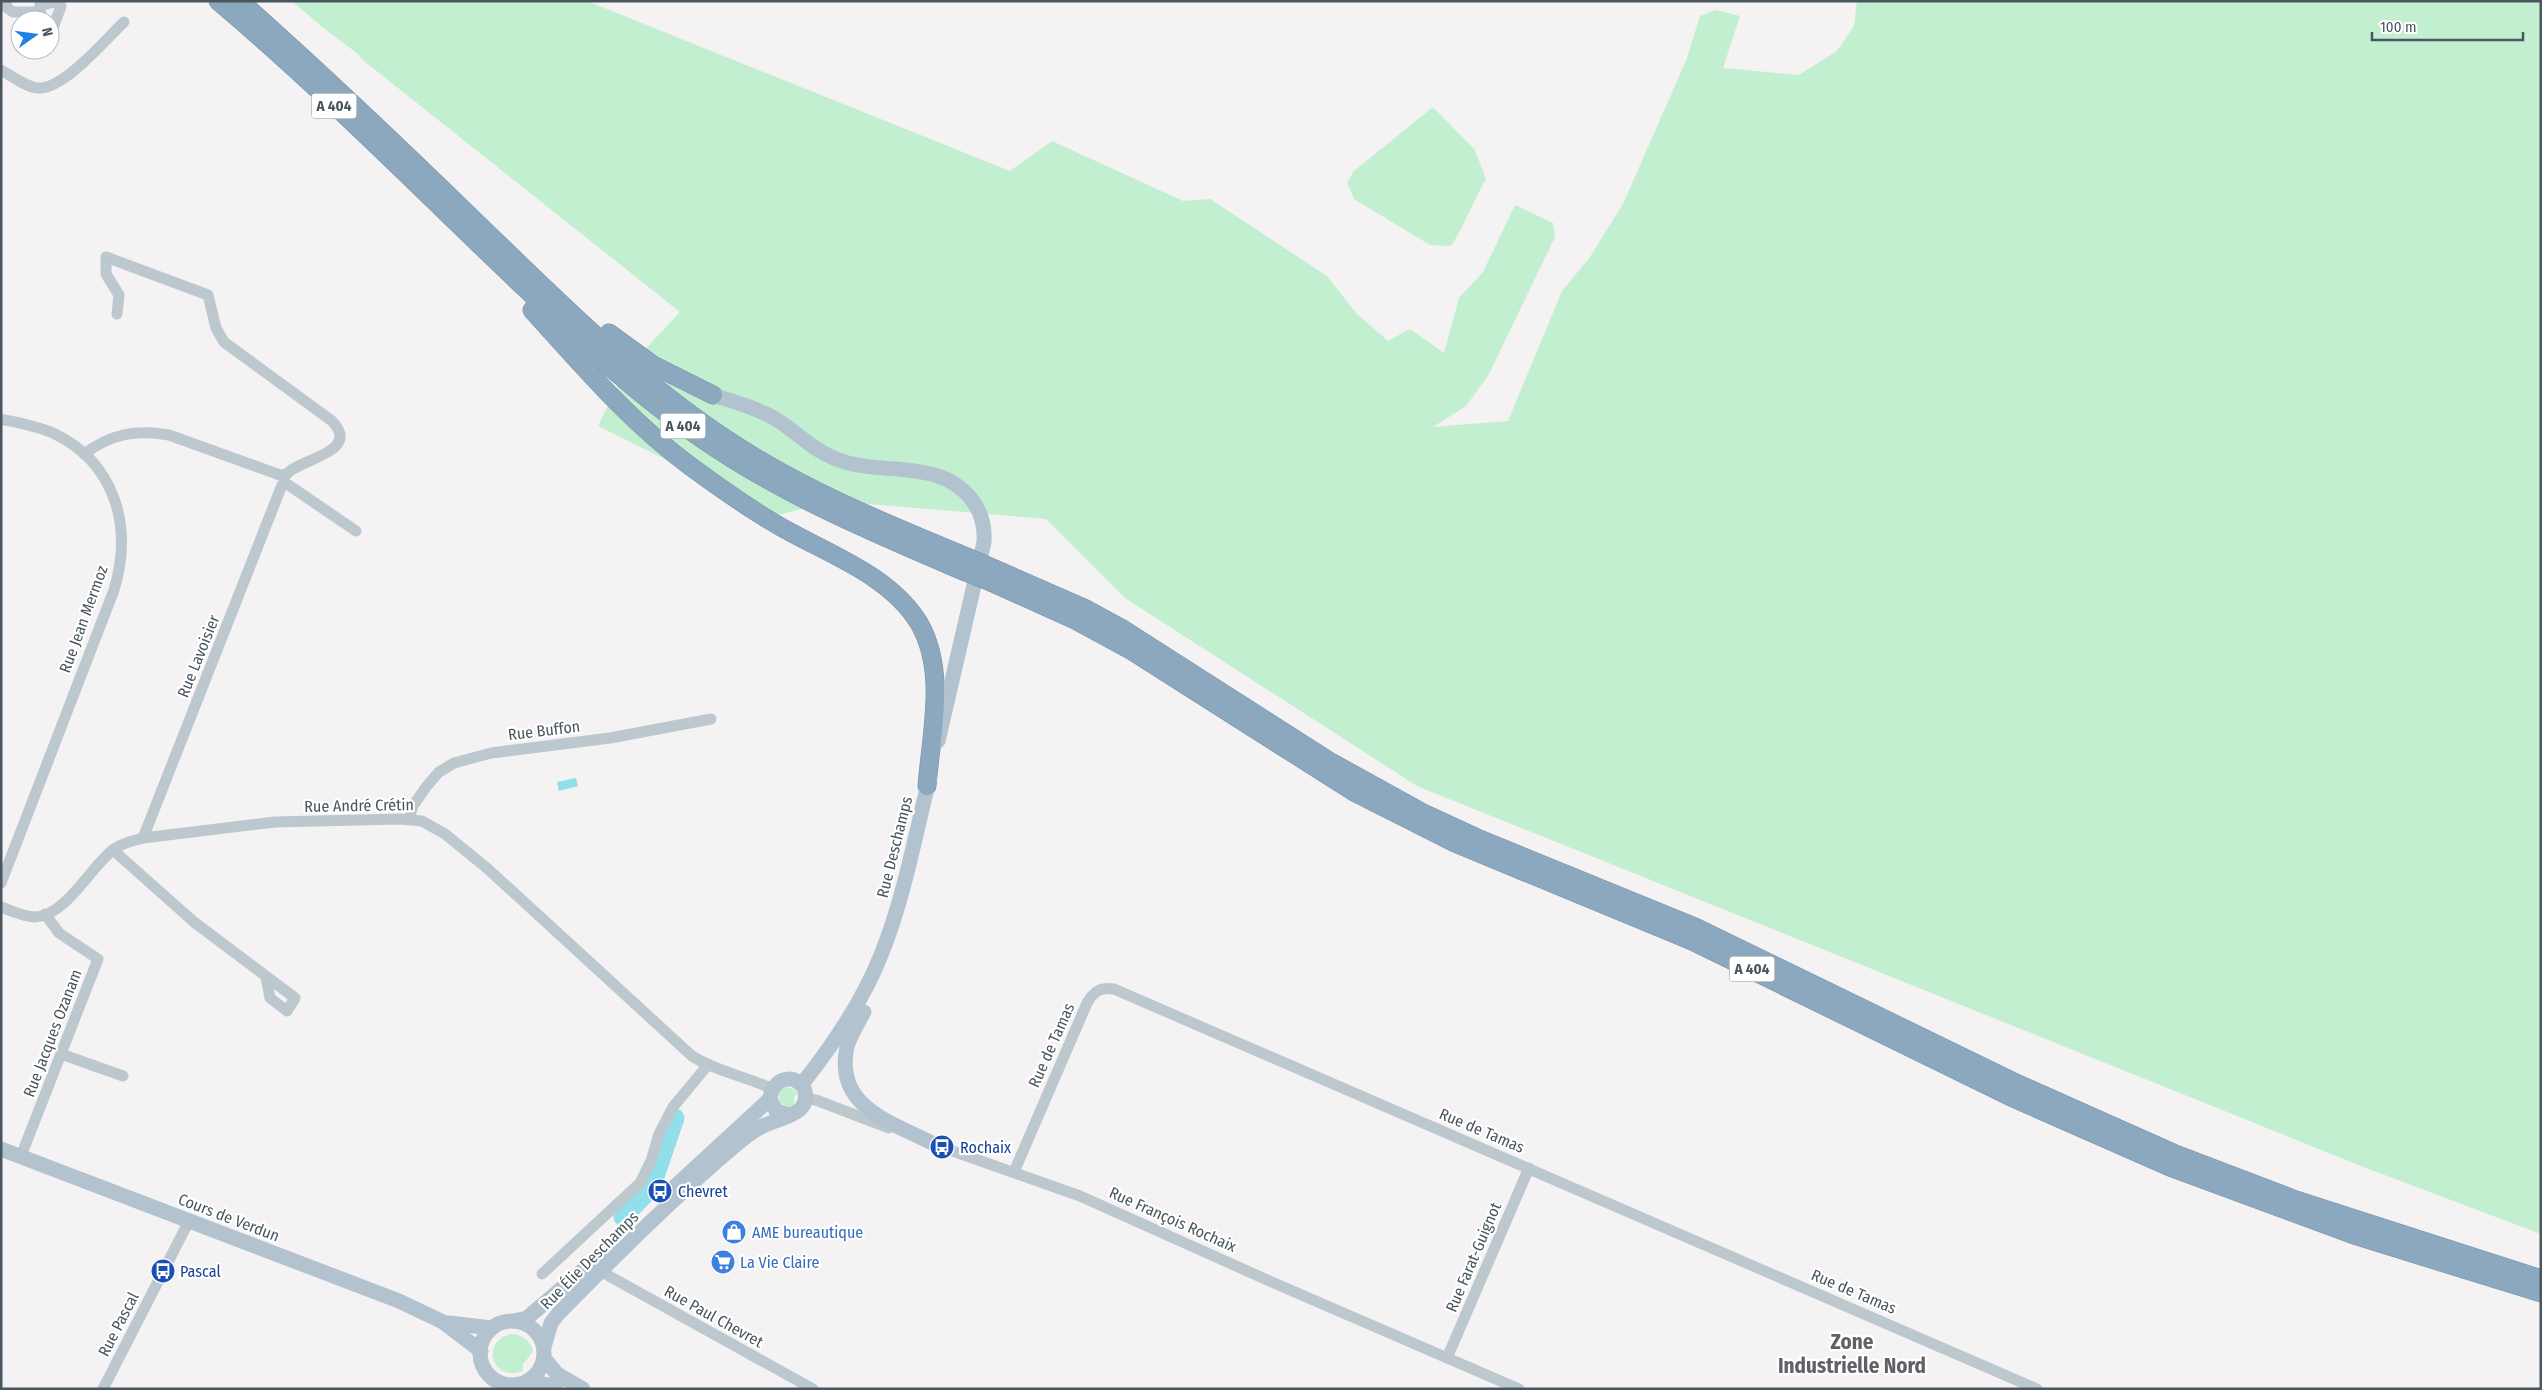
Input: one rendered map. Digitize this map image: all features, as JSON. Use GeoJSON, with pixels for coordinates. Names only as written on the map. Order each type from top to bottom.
{"type":"FeatureCollection","features":[{"type":"Feature","properties":{"kind":"highway","name":"A 404"},"geometry":{"type":"LineString","coordinates":[[218,1],[316,90],[452,208]]}},
{"type":"Feature","properties":{"kind":"highway","name":"A 404"},"geometry":{"type":"LineString","coordinates":[[240,1],[326,78],[594,352],[636,389],[700,438],[798,498],[995,576],[1086,609],[1121,628],[1329,761],[1425,814],[1477,838],[1702,930],[2018,1084],[2166,1150],[2296,1200],[2541,1279]]}},
{"type":"Feature","properties":{"kind":"highway"},"geometry":{"type":"LineString","coordinates":[[452,208],[633,352],[666,372],[714,394]]}},
{"type":"Feature","properties":{"kind":"highway"},"geometry":{"type":"LineString","coordinates":[[452,208],[582,365],[644,427],[688,464],[734,498],[779,526],[878,581],[899,597],[909,609],[925,637],[934,668],[935,686],[927,786]]}},
{"type":"Feature","properties":{"kind":"highway","name":"A 404"},"geometry":{"type":"LineString","coordinates":[[995,576],[1126,647],[1354,792],[1424,829],[1692,941],[2011,1097],[2154,1160],[2215,1185],[2357,1236],[2541,1294]]}},
{"type":"Feature","properties":{"kind":"main road","name":"Rue Deschamps"},"geometry":{"type":"LineString","coordinates":[[714,394],[767,415],[814,448],[836,459],[866,467],[926,472],[946,479],[964,490],[977,506],[984,524],[984,542],[973,598],[904,884],[891,926],[868,985],[849,1020],[804,1092]]}},
{"type":"Feature","properties":{"kind":"main road"},"geometry":{"type":"LineString","coordinates":[[904,884],[880,977],[848,1045],[844,1071],[851,1092],[866,1109],[936,1145]]}},
{"type":"Feature","properties":{"kind":"main road"},"geometry":{"type":"LineString","coordinates":[[783,1080],[796,1081],[804,1092],[803,1108],[789,1116],[776,1110],[771,1094],[783,1080]]}},
{"type":"Feature","properties":{"kind":"main road","name":"Rue Élie Deschamps"},"geometry":{"type":"LineString","coordinates":[[514,1321],[527,1318],[594,1263],[771,1094]]}},
{"type":"Feature","properties":{"kind":"main road","name":"Rue Élie Deschamps"},"geometry":{"type":"LineString","coordinates":[[544,1352],[550,1323],[600,1271],[739,1143],[756,1130],[789,1116]]}},
{"type":"Feature","properties":{"kind":"main road","name":"Cours de Verdun"},"geometry":{"type":"LineString","coordinates":[[1,1149],[399,1301],[443,1322],[481,1351]]}},
{"type":"Feature","properties":{"kind":"main road"},"geometry":{"type":"LineString","coordinates":[[556,1389],[549,1385],[491,1383],[484,1368],[481,1351],[484,1338],[492,1328],[514,1321],[524,1323],[534,1329],[556,1374],[583,1389]]}},
{"type":"Feature","properties":{"kind":"main road","name":"Cours de Verdun"},"geometry":{"type":"LineString","coordinates":[[443,1322],[472,1328],[492,1328]]}},
{"type":"Feature","properties":{"kind":"main road"},"geometry":{"type":"LineString","coordinates":[[520,1385],[541,1368],[544,1352]]}},
{"type":"Feature","properties":{"kind":"street"},"geometry":{"type":"LineString","coordinates":[[40,10],[40,5],[55,2],[61,6],[60,10]]}},
{"type":"Feature","properties":{"kind":"street"},"geometry":{"type":"LineString","coordinates":[[1,70],[32,87],[49,87],[64,78],[124,22]]}},
{"type":"Feature","properties":{"kind":"street"},"geometry":{"type":"LineString","coordinates":[[117,314],[119,295],[106,274],[106,257],[208,295],[216,328],[224,342],[336,426],[339,438],[332,449],[284,480]]}},
{"type":"Feature","properties":{"kind":"street","name":"Rue Jean Mermoz"},"geometry":{"type":"LineString","coordinates":[[1,419],[52,433],[84,454],[104,479],[115,501],[121,522],[123,546],[114,590],[1,883]]}},
{"type":"Feature","properties":{"kind":"street"},"geometry":{"type":"LineString","coordinates":[[84,454],[107,439],[120,435],[152,432],[169,435],[284,480],[356,531]]}},
{"type":"Feature","properties":{"kind":"street","name":"Rue Lavoisier"},"geometry":{"type":"LineString","coordinates":[[142,838],[284,480]]}},
{"type":"Feature","properties":{"kind":"street","name":"Rue Buffon"},"geometry":{"type":"LineString","coordinates":[[409,819],[413,806],[426,787],[439,772],[454,763],[491,753],[610,738],[711,719]]}},
{"type":"Feature","properties":{"kind":"street","name":"Rue André Crétin"},"geometry":{"type":"LineString","coordinates":[[45,914],[63,904],[113,850],[126,842],[142,838],[275,822],[409,819],[422,821],[452,840],[488,869],[692,1056],[707,1066],[745,1077],[771,1094]]}},
{"type":"Feature","properties":{"kind":"street"},"geometry":{"type":"LineString","coordinates":[[113,850],[194,922],[266,977]]}},
{"type":"Feature","properties":{"kind":"street"},"geometry":{"type":"LineString","coordinates":[[1,907],[34,917],[45,914]]}},
{"type":"Feature","properties":{"kind":"street","name":"Rue Jacques Ozanam"},"geometry":{"type":"LineString","coordinates":[[21,1156],[98,959],[59,933],[45,914]]}},
{"type":"Feature","properties":{"kind":"street","name":"Rue de Tamas"},"geometry":{"type":"LineString","coordinates":[[1014,1172],[1087,1003],[1092,995],[1099,990],[1114,989],[2037,1389]]}},
{"type":"Feature","properties":{"kind":"street"},"geometry":{"type":"LineString","coordinates":[[61,1054],[123,1076]]}},
{"type":"Feature","properties":{"kind":"street"},"geometry":{"type":"LineString","coordinates":[[542,1274],[640,1183],[673,1107],[707,1066]]}},
{"type":"Feature","properties":{"kind":"street","name":"Rue François Rochaix"},"geometry":{"type":"LineString","coordinates":[[804,1092],[816,1100],[1080,1196],[1519,1389]]}},
{"type":"Feature","properties":{"kind":"street","name":"Rue Farat-Guignot"},"geometry":{"type":"LineString","coordinates":[[1446,1358],[1529,1168]]}},
{"type":"Feature","properties":{"kind":"street","name":"Rue Pascal"},"geometry":{"type":"LineString","coordinates":[[103,1389],[189,1221]]}},
{"type":"Feature","properties":{"kind":"street","name":"Rue Paul Chevret"},"geometry":{"type":"LineString","coordinates":[[600,1271],[813,1389]]}},
{"type":"Feature","properties":{"kind":"green space"},"geometry":{"type":"Polygon","coordinates":[[[292,1],[587,1],[1010,171],[1052,141],[1183,201],[1210,199],[1327,276],[1357,314],[1388,341],[1410,329],[1444,353],[1459,298],[1483,272],[1515,205],[1553,223],[1555,237],[1488,376],[1466,406],[1433,427],[1508,421],[1562,291],[1590,257],[1624,202],[1687,58],[1700,16],[1716,10],[1740,16],[1723,68],[1799,75],[1837,51],[1854,26],[1857,1],[2541,1],[2541,1234],[2366,1168],[1417,786],[1125,598],[1046,519],[834,501],[778,515],[598,426],[624,372],[680,312],[364,61],[358,54],[292,1]]]}},
{"type":"Feature","properties":{"kind":"green space"},"geometry":{"type":"Polygon","coordinates":[[[1433,107],[1475,150],[1486,179],[1451,246],[1430,245],[1354,199],[1347,182],[1354,171],[1433,107]]]}},
{"type":"Feature","properties":{"kind":"green space"},"geometry":{"type":"Polygon","coordinates":[[[787,1087],[794,1089],[798,1094],[794,1097],[794,1106],[788,1107],[780,1103],[779,1096],[781,1090],[787,1087]]]}},
{"type":"Feature","properties":{"kind":"green space"},"geometry":{"type":"Polygon","coordinates":[[[511,1334],[526,1339],[533,1352],[523,1364],[523,1371],[513,1373],[498,1367],[494,1360],[493,1352],[495,1345],[501,1338],[511,1334]]]}},
{"type":"Feature","properties":{"kind":"water"},"geometry":{"type":"Polygon","coordinates":[[[576,778],[578,786],[559,791],[557,782],[576,778]]]}},
{"type":"Feature","properties":{"kind":"waterway"},"geometry":{"type":"LineString","coordinates":[[623,1217],[651,1188],[675,1118]]}},
{"type":"Feature","properties":{"kind":"place","name":"Rochaix"},"geometry":{"type":"Point","coordinates":[942,1147]}},
{"type":"Feature","properties":{"kind":"place","name":"Chevret"},"geometry":{"type":"Point","coordinates":[660,1191]}},
{"type":"Feature","properties":{"kind":"place","name":"AME bureautique"},"geometry":{"type":"Point","coordinates":[734,1232]}},
{"type":"Feature","properties":{"kind":"place","name":"La Vie Claire"},"geometry":{"type":"Point","coordinates":[723,1262]}},
{"type":"Feature","properties":{"kind":"place","name":"Pascal"},"geometry":{"type":"Point","coordinates":[163,1271]}},
{"type":"Feature","properties":{"kind":"district","name":"Zone Industrielle Nord"},"geometry":{"type":"Point","coordinates":[1852,1354]}}]}
